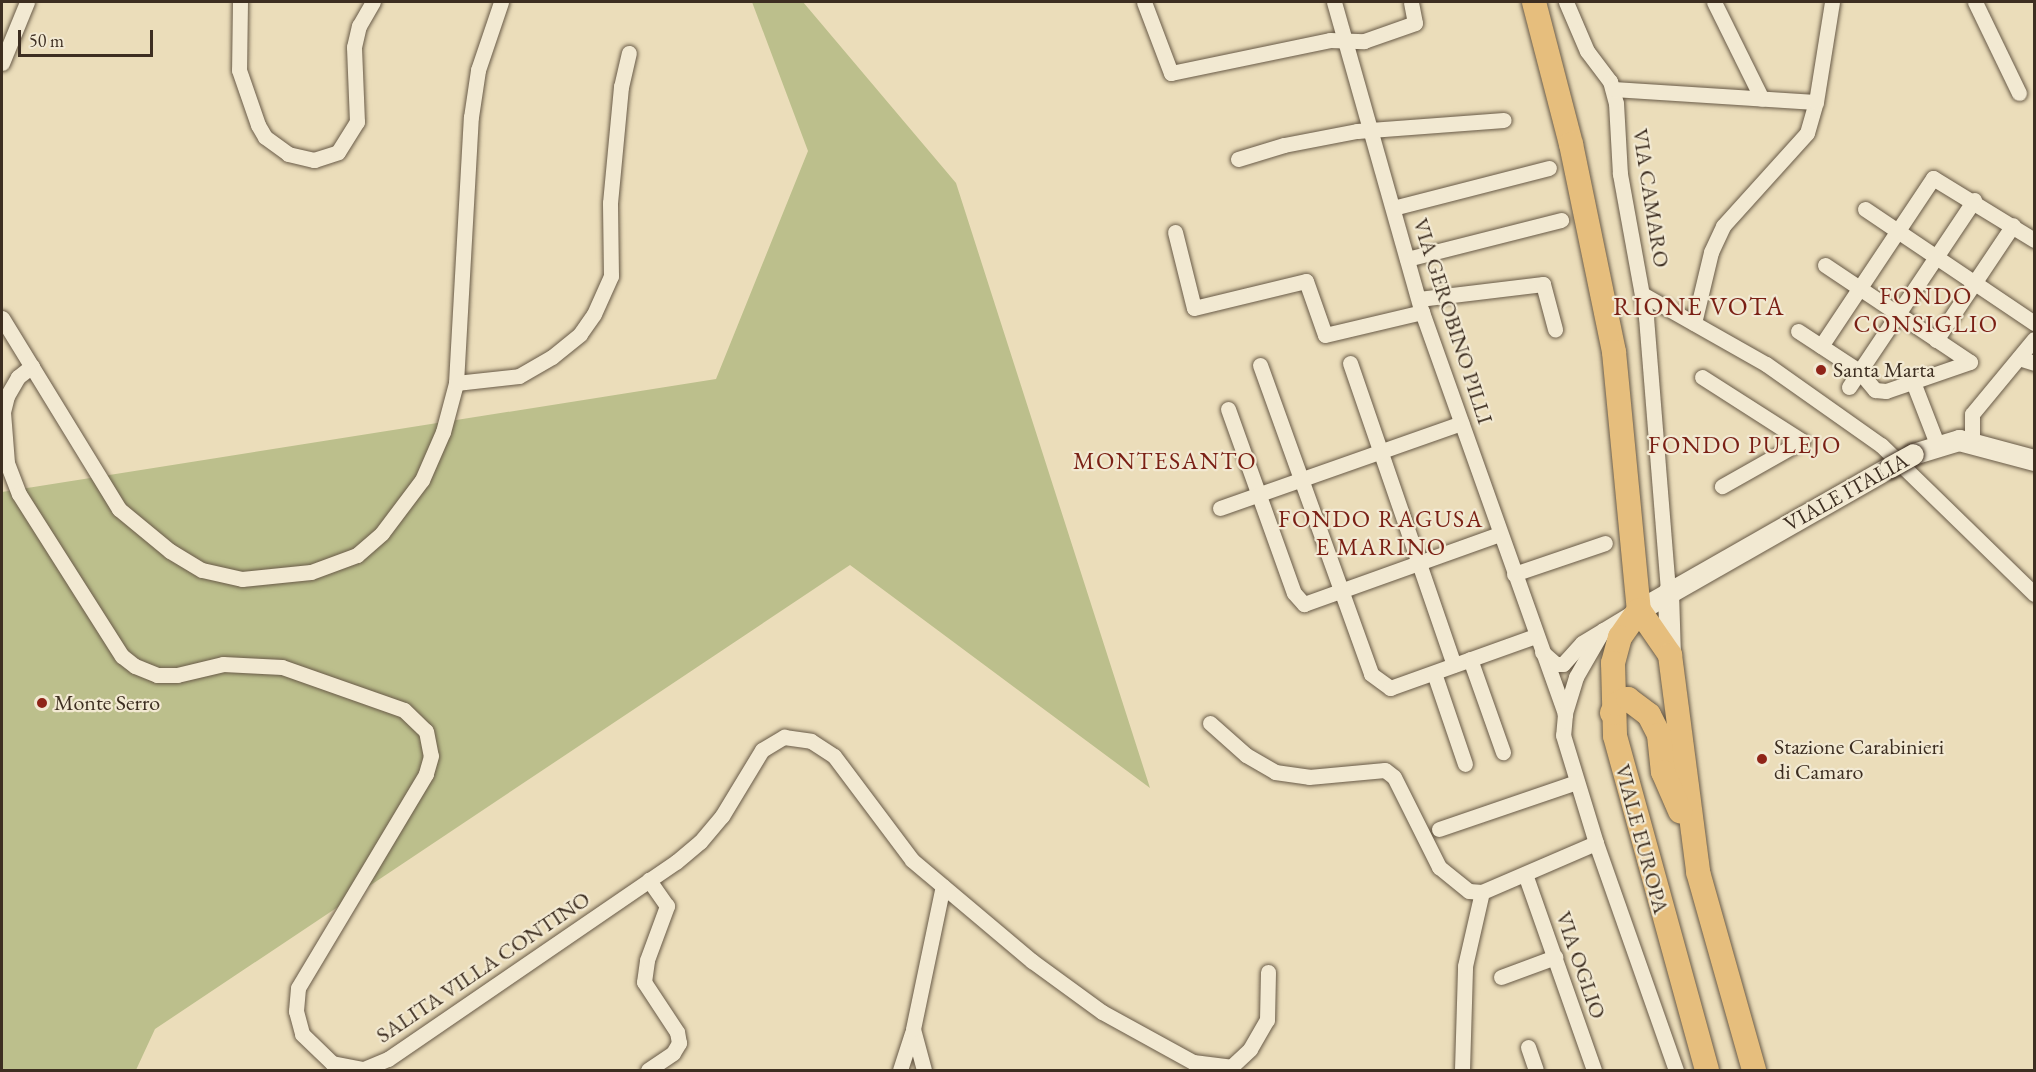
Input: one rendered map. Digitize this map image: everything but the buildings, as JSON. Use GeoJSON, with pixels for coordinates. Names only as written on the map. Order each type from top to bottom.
{"type":"FeatureCollection","features":[{"type":"Feature","properties":{"kind":"main road"},"geometry":{"type":"LineString","coordinates":[[1534,2],[1571,144],[1614,352],[1639,609],[1670,655]]}},
{"type":"Feature","properties":{"kind":"main road","name":"VIALE ITALIA"},"geometry":{"type":"LineString","coordinates":[[1639,609],[1913,454],[1937,444],[1972,441],[2034,460]]}},
{"type":"Feature","properties":{"kind":"main road"},"geometry":{"type":"LineString","coordinates":[[1668,592],[1670,655]]}},
{"type":"Feature","properties":{"kind":"main road","name":"VIALE EUROPA"},"geometry":{"type":"LineString","coordinates":[[1639,609],[1620,637],[1613,663],[1612,713],[1625,781],[1707,1071]]}},
{"type":"Feature","properties":{"kind":"main road","name":"VIALE EUROPA"},"geometry":{"type":"LineString","coordinates":[[1670,655],[1692,841],[1754,1071]]}},
{"type":"Feature","properties":{"kind":"main road"},"geometry":{"type":"LineString","coordinates":[[1612,713],[1616,704],[1628,699],[1649,715],[1659,735],[1663,772],[1692,841]]}},
{"type":"Feature","properties":{"kind":"street"},"geometry":{"type":"LineString","coordinates":[[2,63],[27,2]]}},
{"type":"Feature","properties":{"kind":"street"},"geometry":{"type":"LineString","coordinates":[[240,2],[239,70],[258,125],[265,137],[288,154],[314,160],[345,145],[357,122],[354,47],[359,26],[373,2]]}},
{"type":"Feature","properties":{"kind":"street"},"geometry":{"type":"LineString","coordinates":[[2,318],[100,481],[125,516],[185,561],[222,577],[242,579],[311,572],[341,563],[370,545],[400,512],[426,472],[443,432],[456,383],[471,117],[478,70],[501,2]]}},
{"type":"Feature","properties":{"kind":"street"},"geometry":{"type":"LineString","coordinates":[[1144,2],[1171,74],[1330,40],[1364,41],[1415,23],[1411,2]]}},
{"type":"Feature","properties":{"kind":"street","name":"VIA GEROBINO PILLI"},"geometry":{"type":"LineString","coordinates":[[1334,2],[1421,305],[1538,643],[1565,714]]}},
{"type":"Feature","properties":{"kind":"street","name":"VIA CAMARO"},"geometry":{"type":"LineString","coordinates":[[1566,2],[1587,51],[1613,89],[1620,174],[1644,295],[1668,592]]}},
{"type":"Feature","properties":{"kind":"street"},"geometry":{"type":"LineString","coordinates":[[1714,2],[1762,99]]}},
{"type":"Feature","properties":{"kind":"street"},"geometry":{"type":"LineString","coordinates":[[1694,323],[1706,268],[1720,233],[1732,214],[1798,147],[1807,133],[1816,102],[1832,2]]}},
{"type":"Feature","properties":{"kind":"street"},"geometry":{"type":"LineString","coordinates":[[1975,2],[2019,93]]}},
{"type":"Feature","properties":{"kind":"street"},"geometry":{"type":"LineString","coordinates":[[456,383],[519,376],[552,357],[580,334],[594,314],[611,276],[610,203],[621,87],[629,53]]}},
{"type":"Feature","properties":{"kind":"street"},"geometry":{"type":"LineString","coordinates":[[1613,89],[1816,102]]}},
{"type":"Feature","properties":{"kind":"street"},"geometry":{"type":"LineString","coordinates":[[1238,159],[1317,137],[1370,129],[1504,120]]}},
{"type":"Feature","properties":{"kind":"street"},"geometry":{"type":"LineString","coordinates":[[1393,208],[1549,168]]}},
{"type":"Feature","properties":{"kind":"street"},"geometry":{"type":"LineString","coordinates":[[1821,346],[1933,178],[1974,200],[2034,240]]}},
{"type":"Feature","properties":{"kind":"street"},"geometry":{"type":"LineString","coordinates":[[1849,387],[1974,200]]}},
{"type":"Feature","properties":{"kind":"street"},"geometry":{"type":"LineString","coordinates":[[1865,209],[2034,323]]}},
{"type":"Feature","properties":{"kind":"street"},"geometry":{"type":"LineString","coordinates":[[1407,259],[1561,220]]}},
{"type":"Feature","properties":{"kind":"street"},"geometry":{"type":"LineString","coordinates":[[1936,340],[2013,225]]}},
{"type":"Feature","properties":{"kind":"street"},"geometry":{"type":"LineString","coordinates":[[1175,232],[1194,308],[1306,281],[1325,335],[1421,305],[1543,284],[1555,329]]}},
{"type":"Feature","properties":{"kind":"street"},"geometry":{"type":"LineString","coordinates":[[1798,331],[1860,371],[1875,390],[1886,391],[1970,362],[1826,265]]}},
{"type":"Feature","properties":{"kind":"street"},"geometry":{"type":"LineString","coordinates":[[1644,295],[1766,364],[1881,445],[2034,594]]}},
{"type":"Feature","properties":{"kind":"street"},"geometry":{"type":"LineString","coordinates":[[1972,441],[1972,414],[2034,339]]}},
{"type":"Feature","properties":{"kind":"street"},"geometry":{"type":"LineString","coordinates":[[2019,358],[2034,363]]}},
{"type":"Feature","properties":{"kind":"street"},"geometry":{"type":"LineString","coordinates":[[1350,363],[1454,665]]}},
{"type":"Feature","properties":{"kind":"street"},"geometry":{"type":"LineString","coordinates":[[1260,365],[1371,674],[1390,688],[1470,659],[1538,643],[1556,664],[1563,664],[1582,643],[1639,609]]}},
{"type":"Feature","properties":{"kind":"street","name":"SALITA VILLA CONTINO"},"geometry":{"type":"LineString","coordinates":[[32,366],[18,377],[7,396],[3,412],[7,464],[19,494],[122,656],[135,666],[158,675],[177,675],[223,664],[282,667],[404,710],[426,731],[431,756],[426,774],[298,988],[297,1023],[308,1042],[323,1057],[352,1069],[375,1066],[388,1059],[690,851],[712,828],[762,750],[774,741],[797,737],[824,747],[846,768],[900,846],[943,886],[1032,961],[1102,1012],[1206,1066],[1231,1067],[1264,1030],[1269,1010],[1268,972]]}},
{"type":"Feature","properties":{"kind":"street"},"geometry":{"type":"LineString","coordinates":[[1702,377],[1802,441],[1722,486]]}},
{"type":"Feature","properties":{"kind":"street"},"geometry":{"type":"LineString","coordinates":[[1913,382],[1937,444]]}},
{"type":"Feature","properties":{"kind":"street"},"geometry":{"type":"LineString","coordinates":[[1228,409],[1299,599],[1341,591],[1500,534]]}},
{"type":"Feature","properties":{"kind":"street"},"geometry":{"type":"LineString","coordinates":[[1220,508],[1461,423]]}},
{"type":"Feature","properties":{"kind":"street"},"geometry":{"type":"LineString","coordinates":[[1514,574],[1605,543]]}},
{"type":"Feature","properties":{"kind":"street"},"geometry":{"type":"LineString","coordinates":[[1565,714],[1576,677],[1603,630]]}},
{"type":"Feature","properties":{"kind":"street"},"geometry":{"type":"LineString","coordinates":[[1470,659],[1503,752]]}},
{"type":"Feature","properties":{"kind":"street"},"geometry":{"type":"LineString","coordinates":[[1434,673],[1465,764]]}},
{"type":"Feature","properties":{"kind":"street","name":"VIALE EUROPA"},"geometry":{"type":"LineString","coordinates":[[1565,714],[1567,755],[1676,1071]]}},
{"type":"Feature","properties":{"kind":"street"},"geometry":{"type":"LineString","coordinates":[[1210,723],[1246,755],[1275,772],[1309,777],[1385,770],[1394,777],[1439,867],[1469,891],[1482,892],[1596,843]]}},
{"type":"Feature","properties":{"kind":"street"},"geometry":{"type":"LineString","coordinates":[[1439,829],[1576,782]]}},
{"type":"Feature","properties":{"kind":"street","name":"VIA OGLIO"},"geometry":{"type":"LineString","coordinates":[[1525,874],[1556,957],[1594,1071]]}},
{"type":"Feature","properties":{"kind":"street"},"geometry":{"type":"LineString","coordinates":[[648,1071],[673,1053],[679,1043],[677,1032],[644,982],[647,960],[666,906],[649,880]]}},
{"type":"Feature","properties":{"kind":"street"},"geometry":{"type":"LineString","coordinates":[[900,1071],[914,1029],[943,886]]}},
{"type":"Feature","properties":{"kind":"street"},"geometry":{"type":"LineString","coordinates":[[1462,1071],[1465,966],[1482,892]]}},
{"type":"Feature","properties":{"kind":"street"},"geometry":{"type":"LineString","coordinates":[[1501,976],[1556,957]]}},
{"type":"Feature","properties":{"kind":"street"},"geometry":{"type":"LineString","coordinates":[[914,1029],[924,1071]]}},
{"type":"Feature","properties":{"kind":"street"},"geometry":{"type":"LineString","coordinates":[[1527,1047],[1536,1071]]}},
{"type":"Feature","properties":{"kind":"green space"},"geometry":{"type":"Polygon","coordinates":[[[752,2],[803,2],[956,183],[1150,788],[850,565],[155,1029],[136,1070],[2,1070],[2,492],[716,379],[808,151],[752,2]]]}},
{"type":"Feature","properties":{"kind":"place","name":"Santa Marta"},"geometry":{"type":"Point","coordinates":[1821,370]}},
{"type":"Feature","properties":{"kind":"place","name":"Monte Serro"},"geometry":{"type":"Point","coordinates":[42,703]}},
{"type":"Feature","properties":{"kind":"place","name":"Stazione Carabinieri di Camaro"},"geometry":{"type":"Point","coordinates":[1762,759]}},
{"type":"Feature","properties":{"kind":"district","name":"RIONE VOTA"},"geometry":{"type":"Point","coordinates":[1699,307]}},
{"type":"Feature","properties":{"kind":"district","name":"FONDO CONSIGLIO"},"geometry":{"type":"Point","coordinates":[1926,310]}},
{"type":"Feature","properties":{"kind":"district","name":"FONDO PULEJO"},"geometry":{"type":"Point","coordinates":[1745,445]}},
{"type":"Feature","properties":{"kind":"district","name":"MONTESANTO"},"geometry":{"type":"Point","coordinates":[1165,461]}},
{"type":"Feature","properties":{"kind":"district","name":"FONDO RAGUSA E MARINO"},"geometry":{"type":"Point","coordinates":[1381,533]}}]}
